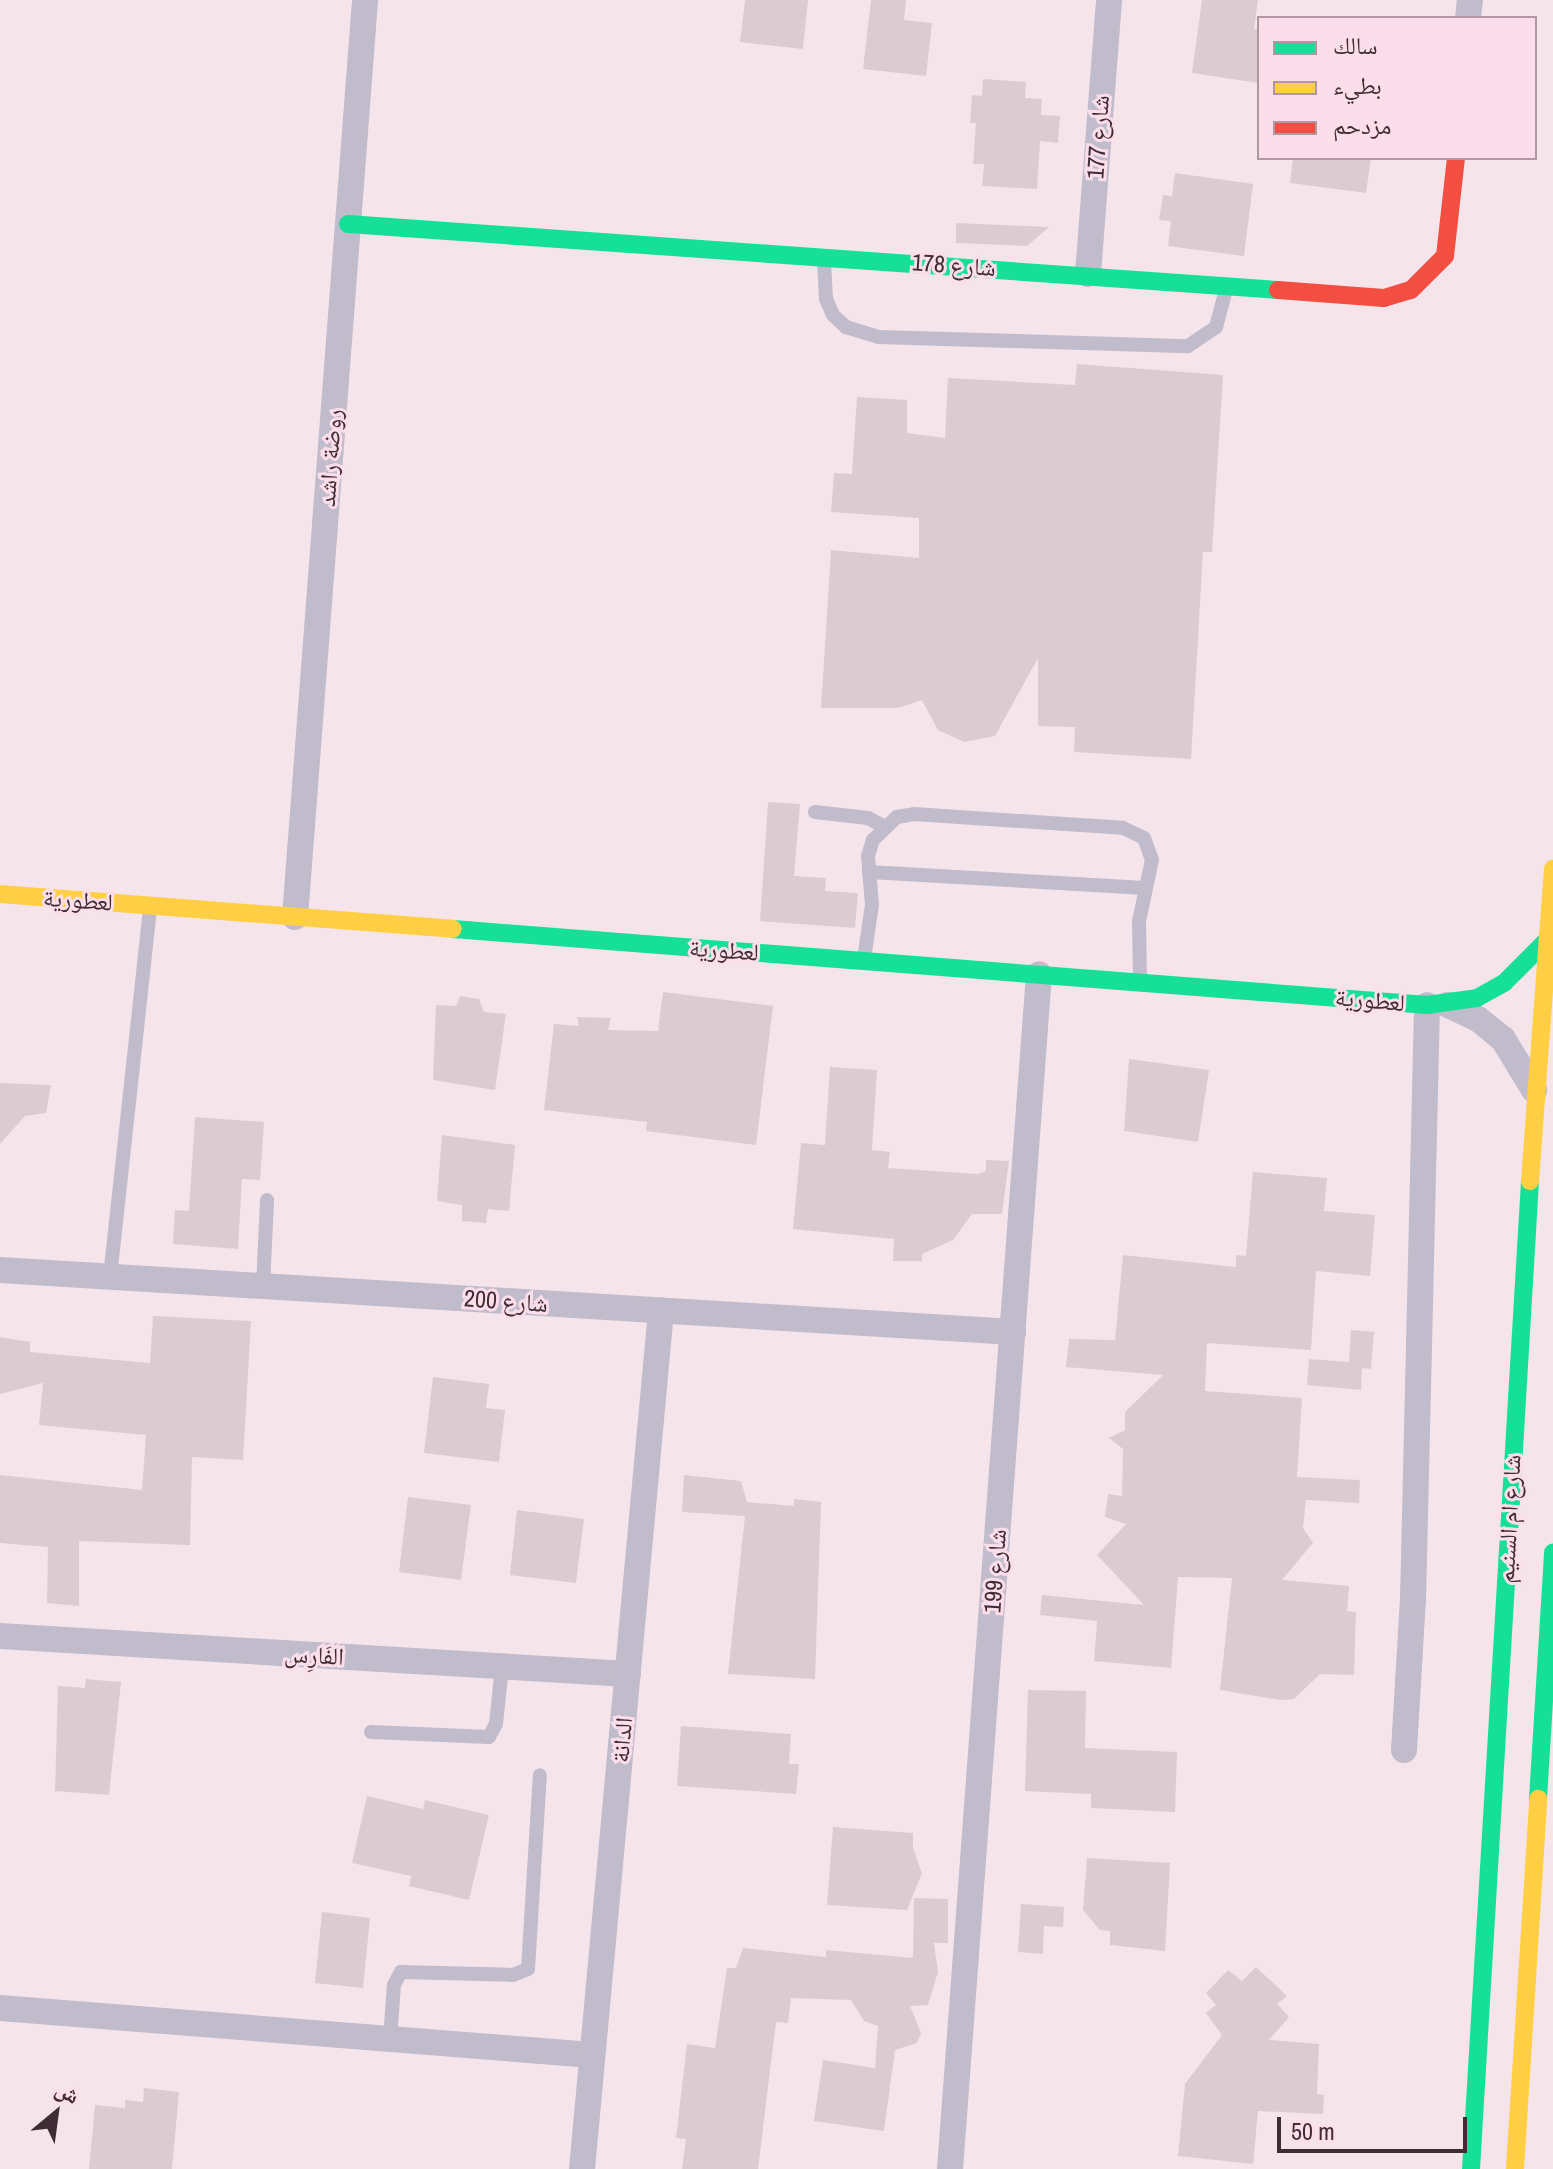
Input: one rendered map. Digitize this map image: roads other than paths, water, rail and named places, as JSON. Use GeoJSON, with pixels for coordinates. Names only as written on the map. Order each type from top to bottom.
{"type":"FeatureCollection","features":[{"type":"Feature","properties":{"kind":"street","name":"روضة راشد"},"geometry":{"type":"LineString","coordinates":[[295,917],[365,0]]}},
{"type":"Feature","properties":{"kind":"street","name":"شارع 177"},"geometry":{"type":"LineString","coordinates":[[1088,274],[1109,0]]}},
{"type":"Feature","properties":{"kind":"street","name":"شارع 178"},"geometry":{"type":"LineString","coordinates":[[348,224],[1088,274],[1384,298],[1411,290],[1445,256],[1456,160]]}},
{"type":"Feature","properties":{"kind":"street","name":"شارع ام السنيم"},"geometry":{"type":"LineString","coordinates":[[1471,2169],[1535,1091],[1553,869]]}},
{"type":"Feature","properties":{"kind":"street","name":"لعطورية"},"geometry":{"type":"LineString","coordinates":[[0,894],[1438,1005],[1478,1019],[1503,1039],[1535,1091]]}},
{"type":"Feature","properties":{"kind":"street","name":"لعطورية"},"geometry":{"type":"LineString","coordinates":[[1438,1005],[1504,983],[1546,941]]}},
{"type":"Feature","properties":{"kind":"street","name":"شارع 199"},"geometry":{"type":"LineString","coordinates":[[950,2169],[1039,974]]}},
{"type":"Feature","properties":{"kind":"street"},"geometry":{"type":"LineString","coordinates":[[1404,1750],[1438,1005]]}},
{"type":"Feature","properties":{"kind":"street","name":"شارع 200"},"geometry":{"type":"LineString","coordinates":[[0,1270],[1013,1332]]}},
{"type":"Feature","properties":{"kind":"street","name":"الدانة"},"geometry":{"type":"LineString","coordinates":[[582,2169],[661,1311]]}},
{"type":"Feature","properties":{"kind":"street","name":"شارع ام السنيم"},"geometry":{"type":"LineString","coordinates":[[1515,2169],[1553,1552]]}},
{"type":"Feature","properties":{"kind":"street","name":"الفَارِس"},"geometry":{"type":"LineString","coordinates":[[0,1636],[628,1674]]}},
{"type":"Feature","properties":{"kind":"street"},"geometry":{"type":"LineString","coordinates":[[0,2008],[592,2055]]}},
{"type":"Feature","properties":{"kind":"lane"},"geometry":{"type":"LineString","coordinates":[[824,256],[826,299],[833,315],[862,335],[879,337],[1188,346],[1216,327],[1227,285]]}},
{"type":"Feature","properties":{"kind":"lane"},"geometry":{"type":"LineString","coordinates":[[815,812],[868,818],[883,826]]}},
{"type":"Feature","properties":{"kind":"lane"},"geometry":{"type":"LineString","coordinates":[[863,961],[872,920],[870,848],[883,826],[914,814],[1123,828],[1134,831],[1150,848],[1139,921],[1140,982]]}},
{"type":"Feature","properties":{"kind":"lane"},"geometry":{"type":"LineString","coordinates":[[869,872],[1145,888]]}},
{"type":"Feature","properties":{"kind":"lane"},"geometry":{"type":"LineString","coordinates":[[110,1277],[150,906]]}},
{"type":"Feature","properties":{"kind":"lane"},"geometry":{"type":"LineString","coordinates":[[263,1286],[267,1200]]}},
{"type":"Feature","properties":{"kind":"lane"},"geometry":{"type":"LineString","coordinates":[[371,1732],[489,1737],[496,1724],[502,1667]]}},
{"type":"Feature","properties":{"kind":"lane"},"geometry":{"type":"LineString","coordinates":[[390,2039],[394,1985],[401,1972],[519,1975],[531,1964],[540,1775]]}}]}
